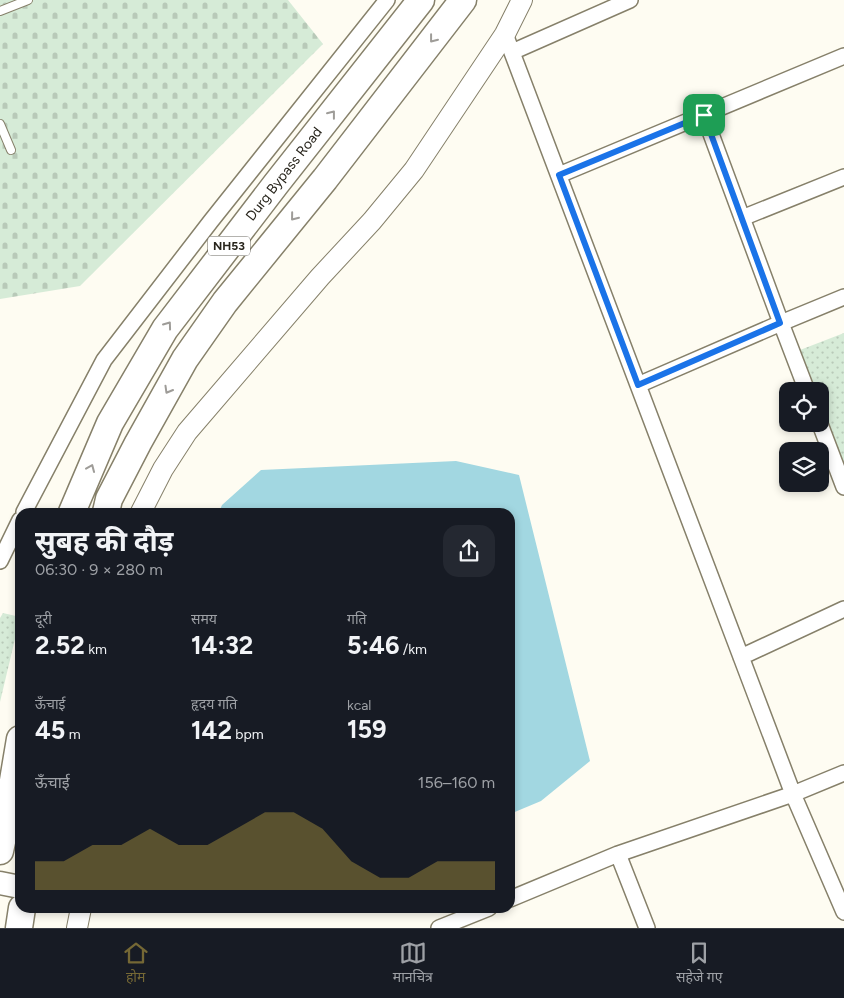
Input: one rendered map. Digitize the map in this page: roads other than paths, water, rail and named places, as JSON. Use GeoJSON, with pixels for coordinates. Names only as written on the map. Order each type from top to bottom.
{"type":"FeatureCollection","features":[{"type":"Feature","properties":{"kind":"highway","name":"Durg Bypass Road"},"geometry":{"type":"LineString","coordinates":[[74,508],[110,423],[165,329],[421,0]]}},
{"type":"Feature","properties":{"kind":"highway","name":"NH53"},"geometry":{"type":"LineString","coordinates":[[107,508],[109,499],[138,443],[185,359],[225,302],[325,179],[463,0]]}},
{"type":"Feature","properties":{"kind":"highway"},"geometry":{"type":"LineString","coordinates":[[2,836],[15,766]]}},
{"type":"Feature","properties":{"kind":"highway"},"geometry":{"type":"LineString","coordinates":[[19,928],[21,913]]}},
{"type":"Feature","properties":{"kind":"main road"},"geometry":{"type":"LineString","coordinates":[[0,883],[15,886]]}},
{"type":"Feature","properties":{"kind":"street"},"geometry":{"type":"LineString","coordinates":[[26,508],[104,360],[211,221],[387,0]]}},
{"type":"Feature","properties":{"kind":"street"},"geometry":{"type":"LineString","coordinates":[[143,508],[163,469],[188,432],[414,170],[509,43],[522,0]]}},
{"type":"Feature","properties":{"kind":"street"},"geometry":{"type":"LineString","coordinates":[[509,43],[630,0]]}},
{"type":"Feature","properties":{"kind":"street"},"geometry":{"type":"LineString","coordinates":[[509,43],[792,794],[844,912]]}},
{"type":"Feature","properties":{"kind":"street"},"geometry":{"type":"LineString","coordinates":[[559,175],[844,56]]}},
{"type":"Feature","properties":{"kind":"street"},"geometry":{"type":"LineString","coordinates":[[704,115],[803,382]]}},
{"type":"Feature","properties":{"kind":"street"},"geometry":{"type":"LineString","coordinates":[[742,218],[844,177]]}},
{"type":"Feature","properties":{"kind":"street"},"geometry":{"type":"LineString","coordinates":[[638,385],[844,297]]}},
{"type":"Feature","properties":{"kind":"street"},"geometry":{"type":"LineString","coordinates":[[823,432],[844,487]]}},
{"type":"Feature","properties":{"kind":"street"},"geometry":{"type":"LineString","coordinates":[[0,561],[15,530]]}},
{"type":"Feature","properties":{"kind":"street"},"geometry":{"type":"LineString","coordinates":[[741,657],[844,609]]}},
{"type":"Feature","properties":{"kind":"street"},"geometry":{"type":"LineString","coordinates":[[515,897],[618,854],[792,794],[844,773]]}},
{"type":"Feature","properties":{"kind":"street"},"geometry":{"type":"LineString","coordinates":[[618,854],[648,928]]}},
{"type":"Feature","properties":{"kind":"street"},"geometry":{"type":"LineString","coordinates":[[77,928],[80,913]]}},
{"type":"Feature","properties":{"kind":"street"},"geometry":{"type":"LineString","coordinates":[[439,928],[476,913]]}},
{"type":"Feature","properties":{"kind":"lane"},"geometry":{"type":"LineString","coordinates":[[0,11],[28,0]]}},
{"type":"Feature","properties":{"kind":"lane"},"geometry":{"type":"LineString","coordinates":[[0,124],[11,150]]}},
{"type":"Feature","properties":{"kind":"water"},"geometry":{"type":"Polygon","coordinates":[[[456,461],[519,475],[590,761],[541,801],[515,812],[515,508],[221,508],[261,470],[456,461]]]}}]}
